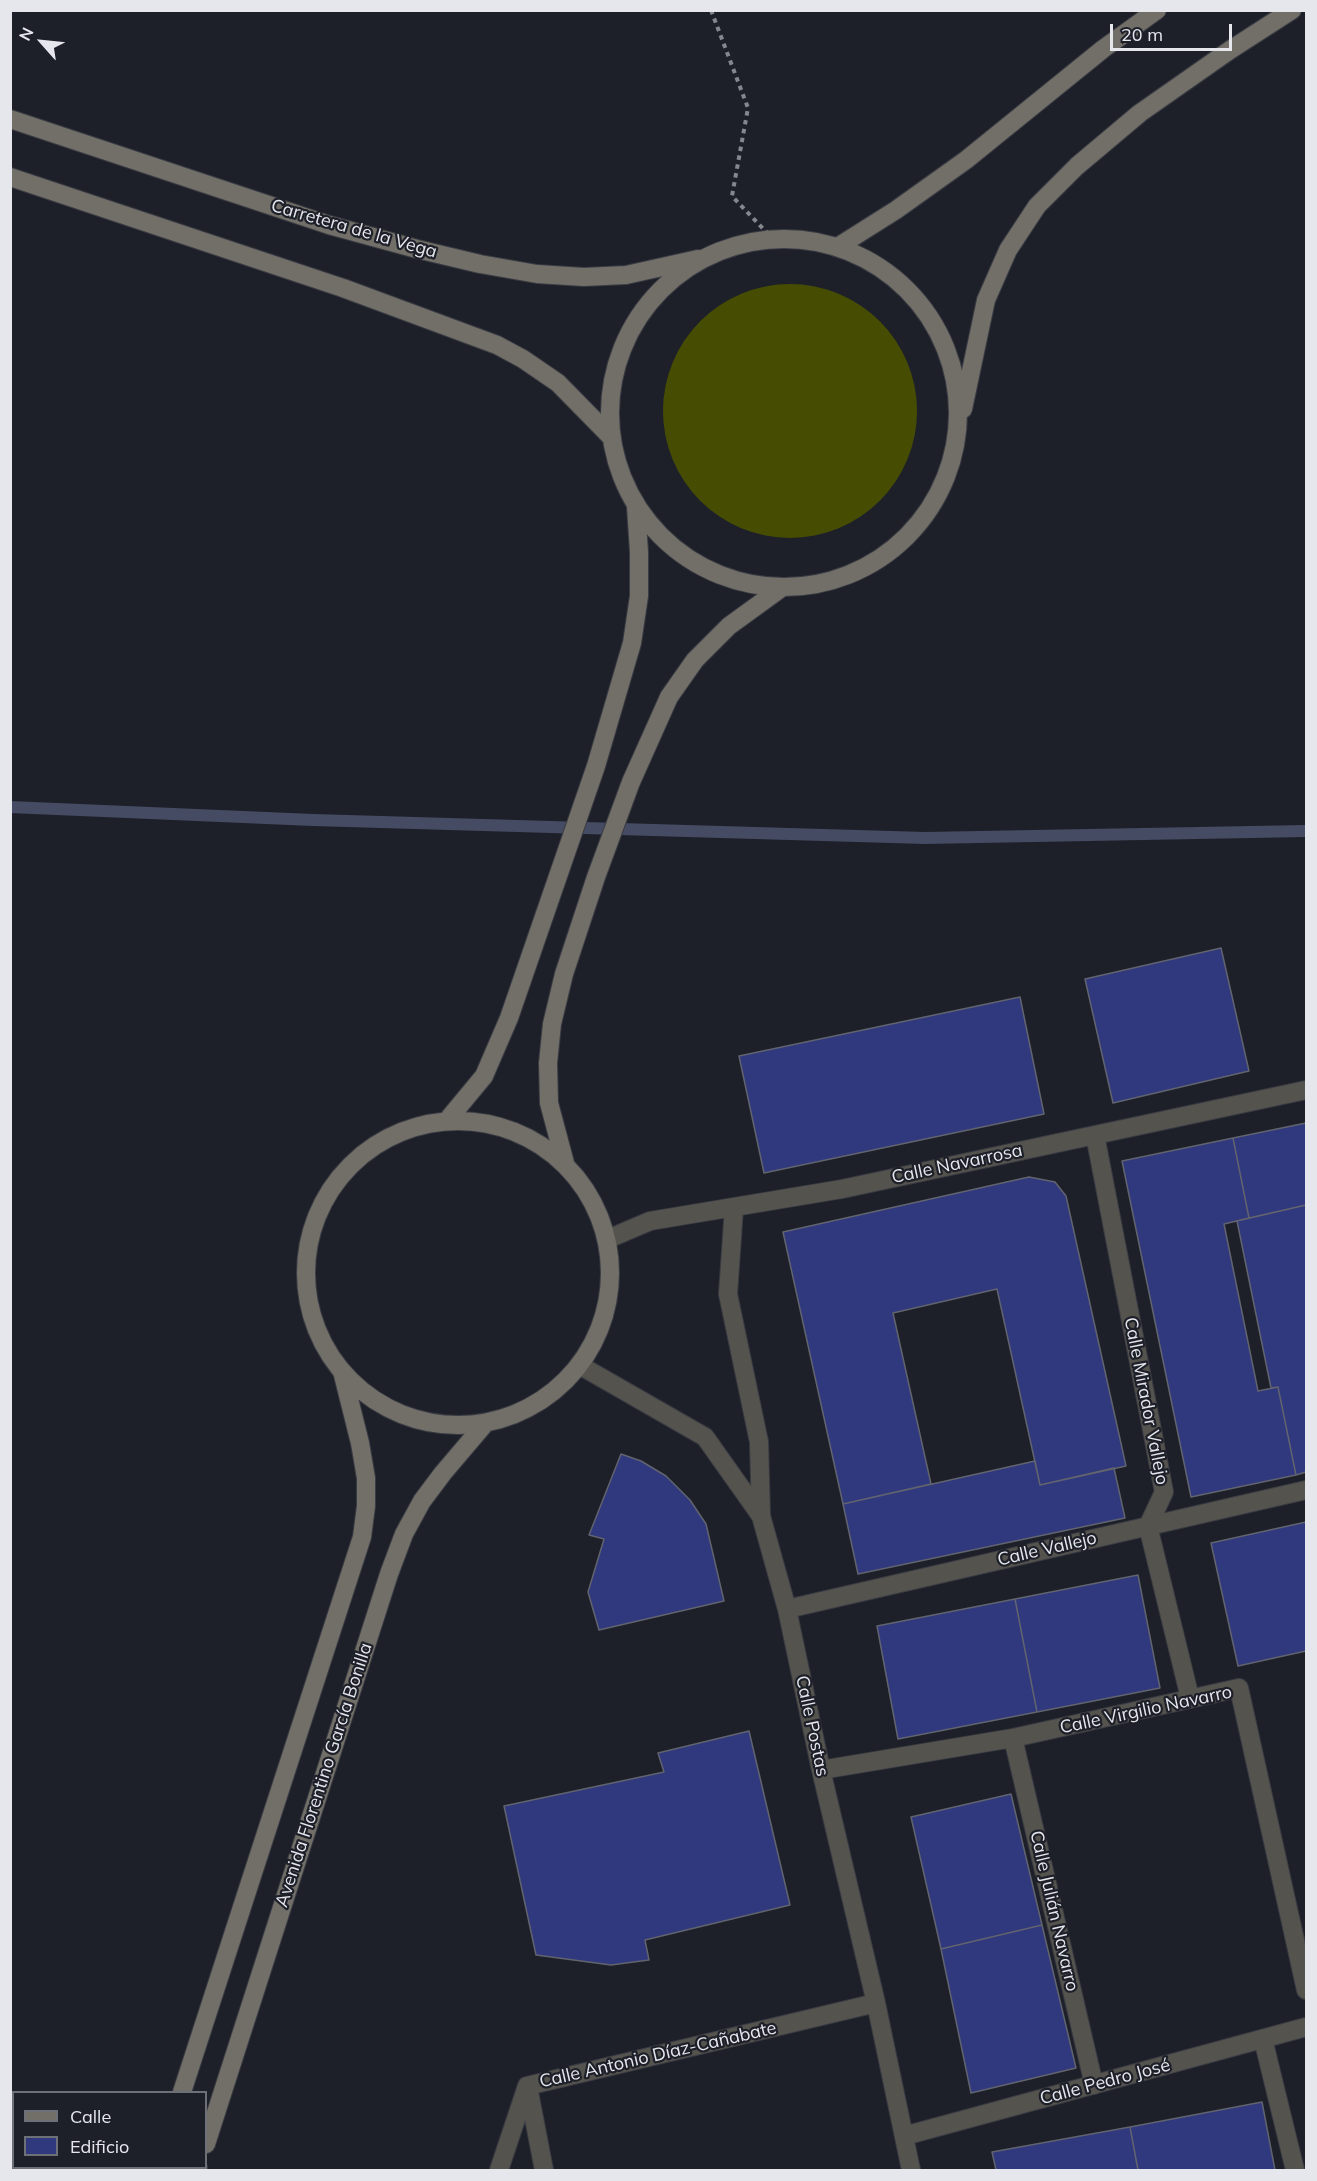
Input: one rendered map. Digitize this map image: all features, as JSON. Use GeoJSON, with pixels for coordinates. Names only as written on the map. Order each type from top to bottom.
{"type":"FeatureCollection","features":[{"type":"Feature","properties":{"kind":"street"},"geometry":{"type":"LineString","coordinates":[[839,246],[896,210],[966,160],[1103,49],[1157,10]]}},
{"type":"Feature","properties":{"kind":"street"},"geometry":{"type":"LineString","coordinates":[[959,429],[954,370],[931,317],[891,274],[839,246],[806,240],[772,238],[739,244],[707,257],[662,288],[630,331],[612,383],[611,437],[626,487],[636,507],[690,562],[733,582],[780,589],[832,582],[880,561],[919,525],[946,480],[959,429],[986,300],[1008,250],[1037,206],[1077,166],[1140,113],[1292,10]]}},
{"type":"Feature","properties":{"kind":"street","name":"Carretera de la Vega"},"geometry":{"type":"LineString","coordinates":[[10,119],[329,225],[480,264],[537,274],[595,276],[626,275],[707,257]]}},
{"type":"Feature","properties":{"kind":"street"},"geometry":{"type":"LineString","coordinates":[[10,177],[343,288],[497,345],[523,359],[558,383],[611,437]]}},
{"type":"Feature","properties":{"kind":"street"},"geometry":{"type":"LineString","coordinates":[[450,1117],[484,1076],[509,1018],[596,766],[632,643],[639,596],[636,507]]}},
{"type":"Feature","properties":{"kind":"street"},"geometry":{"type":"LineString","coordinates":[[565,1163],[506,1128],[450,1117],[403,1131],[365,1150],[337,1181],[310,1237],[305,1277],[318,1336],[343,1375],[389,1410],[434,1423],[483,1426],[543,1402],[581,1366],[603,1327],[611,1294],[608,1239],[588,1197],[565,1163],[549,1104],[548,1063],[552,1024],[564,974],[596,877],[631,782],[669,698],[695,660],[729,626],[780,589]]}},
{"type":"Feature","properties":{"kind":"street","name":"Calle Navarrosa"},"geometry":{"type":"LineString","coordinates":[[608,1239],[650,1221],[842,1189],[1306,1090]]}},
{"type":"Feature","properties":{"kind":"street","name":"Calle Mirador Vallejo"},"geometry":{"type":"LineString","coordinates":[[1095,1135],[1164,1492],[1148,1526]]}},
{"type":"Feature","properties":{"kind":"street"},"geometry":{"type":"LineString","coordinates":[[734,1208],[728,1294],[759,1442],[761,1516]]}},
{"type":"Feature","properties":{"kind":"street","name":"Calle Postas"},"geometry":{"type":"LineString","coordinates":[[581,1366],[705,1437],[761,1516],[787,1609],[821,1770],[876,2003],[911,2170]]}},
{"type":"Feature","properties":{"kind":"street","name":"Avenida Florentino García Bonilla"},"geometry":{"type":"LineString","coordinates":[[182,2091],[362,1537],[366,1506],[366,1478],[343,1375]]}},
{"type":"Feature","properties":{"kind":"street","name":"Avenida Florentino García Bonilla"},"geometry":{"type":"LineString","coordinates":[[207,2141],[389,1574],[404,1534],[422,1501],[483,1426]]}},
{"type":"Feature","properties":{"kind":"street","name":"Calle Vallejo"},"geometry":{"type":"LineString","coordinates":[[787,1609],[1306,1491]]}},
{"type":"Feature","properties":{"kind":"street"},"geometry":{"type":"LineString","coordinates":[[1148,1526],[1190,1698]]}},
{"type":"Feature","properties":{"kind":"street","name":"Calle Virgilio Navarro"},"geometry":{"type":"LineString","coordinates":[[821,1770],[1013,1738],[1239,1688],[1306,1990]]}},
{"type":"Feature","properties":{"kind":"street","name":"Calle Julián Navarro"},"geometry":{"type":"LineString","coordinates":[[1013,1738],[1094,2085]]}},
{"type":"Feature","properties":{"kind":"street","name":"Calle Antonio Díaz-Cañabate"},"geometry":{"type":"LineString","coordinates":[[500,2170],[527,2086],[876,2003]]}},
{"type":"Feature","properties":{"kind":"street","name":"Calle Pedro José"},"geometry":{"type":"LineString","coordinates":[[904,2136],[1306,2027]]}},
{"type":"Feature","properties":{"kind":"street"},"geometry":{"type":"LineString","coordinates":[[1263,2039],[1295,2170]]}},
{"type":"Feature","properties":{"kind":"street"},"geometry":{"type":"LineString","coordinates":[[527,2086],[544,2170]]}},
{"type":"Feature","properties":{"kind":"path"},"geometry":{"type":"LineString","coordinates":[[711,10],[748,108],[732,196],[772,238]]}},
{"type":"Feature","properties":{"kind":"green space"},"geometry":{"type":"Polygon","coordinates":[[[790,284],[827,289],[861,305],[880,321],[896,340],[912,374],[917,411],[912,448],[896,482],[880,501],[861,517],[827,533],[790,538],[753,533],[719,517],[700,501],[684,482],[668,448],[663,411],[668,374],[684,340],[700,321],[719,305],[753,289],[790,284]]]}},
{"type":"Feature","properties":{"kind":"building"},"geometry":{"type":"Polygon","coordinates":[[[1221,948],[1249,1071],[1113,1103],[1085,979],[1221,948]]]}},
{"type":"Feature","properties":{"kind":"building"},"geometry":{"type":"Polygon","coordinates":[[[1020,997],[1044,1114],[764,1173],[739,1056],[1020,997]]]}},
{"type":"Feature","properties":{"kind":"building"},"geometry":{"type":"Polygon","coordinates":[[[1306,1123],[1306,1205],[1249,1218],[1233,1138],[1306,1123]]]}},
{"type":"Feature","properties":{"kind":"building"},"geometry":{"type":"Polygon","coordinates":[[[1233,1138],[1249,1218],[1224,1224],[1258,1391],[1278,1387],[1296,1475],[1191,1497],[1122,1161],[1233,1138]]]}},
{"type":"Feature","properties":{"kind":"building"},"geometry":{"type":"Polygon","coordinates":[[[1029,1177],[1055,1182],[1066,1196],[1126,1466],[1040,1485],[997,1289],[893,1313],[931,1484],[843,1504],[783,1232],[1029,1177]]]}},
{"type":"Feature","properties":{"kind":"building"},"geometry":{"type":"Polygon","coordinates":[[[1306,1205],[1306,1472],[1296,1475],[1278,1387],[1271,1388],[1237,1221],[1306,1205]]]}},
{"type":"Feature","properties":{"kind":"building"},"geometry":{"type":"Polygon","coordinates":[[[621,1454],[641,1461],[666,1476],[690,1500],[706,1524],[724,1601],[599,1630],[588,1592],[604,1539],[589,1535],[621,1454]]]}},
{"type":"Feature","properties":{"kind":"building"},"geometry":{"type":"Polygon","coordinates":[[[1035,1461],[1040,1485],[1114,1468],[1125,1518],[858,1574],[843,1504],[1035,1461]]]}},
{"type":"Feature","properties":{"kind":"building"},"geometry":{"type":"Polygon","coordinates":[[[1306,1522],[1306,1651],[1238,1666],[1211,1543],[1306,1522]]]}},
{"type":"Feature","properties":{"kind":"building"},"geometry":{"type":"Polygon","coordinates":[[[1138,1575],[1160,1688],[1037,1712],[1015,1599],[1138,1575]]]}},
{"type":"Feature","properties":{"kind":"building"},"geometry":{"type":"Polygon","coordinates":[[[1015,1599],[1037,1712],[898,1739],[877,1626],[1015,1599]]]}},
{"type":"Feature","properties":{"kind":"building"},"geometry":{"type":"Polygon","coordinates":[[[749,1731],[790,1905],[645,1940],[649,1960],[611,1965],[536,1955],[504,1806],[664,1772],[658,1753],[749,1731]]]}},
{"type":"Feature","properties":{"kind":"building"},"geometry":{"type":"Polygon","coordinates":[[[1011,1794],[1042,1925],[941,1949],[911,1817],[1011,1794]]]}},
{"type":"Feature","properties":{"kind":"building"},"geometry":{"type":"Polygon","coordinates":[[[1042,1925],[1076,2068],[971,2093],[941,1949],[1042,1925]]]}},
{"type":"Feature","properties":{"kind":"building"},"geometry":{"type":"Polygon","coordinates":[[[1262,2102],[1275,2170],[1138,2170],[1130,2127],[1262,2102]]]}},
{"type":"Feature","properties":{"kind":"building"},"geometry":{"type":"Polygon","coordinates":[[[1130,2127],[1138,2170],[996,2170],[992,2152],[1130,2127]]]}},
{"type":"Feature","properties":{"kind":"waterway"},"geometry":{"type":"LineString","coordinates":[[10,807],[313,820],[925,838],[1306,831]]}}]}
